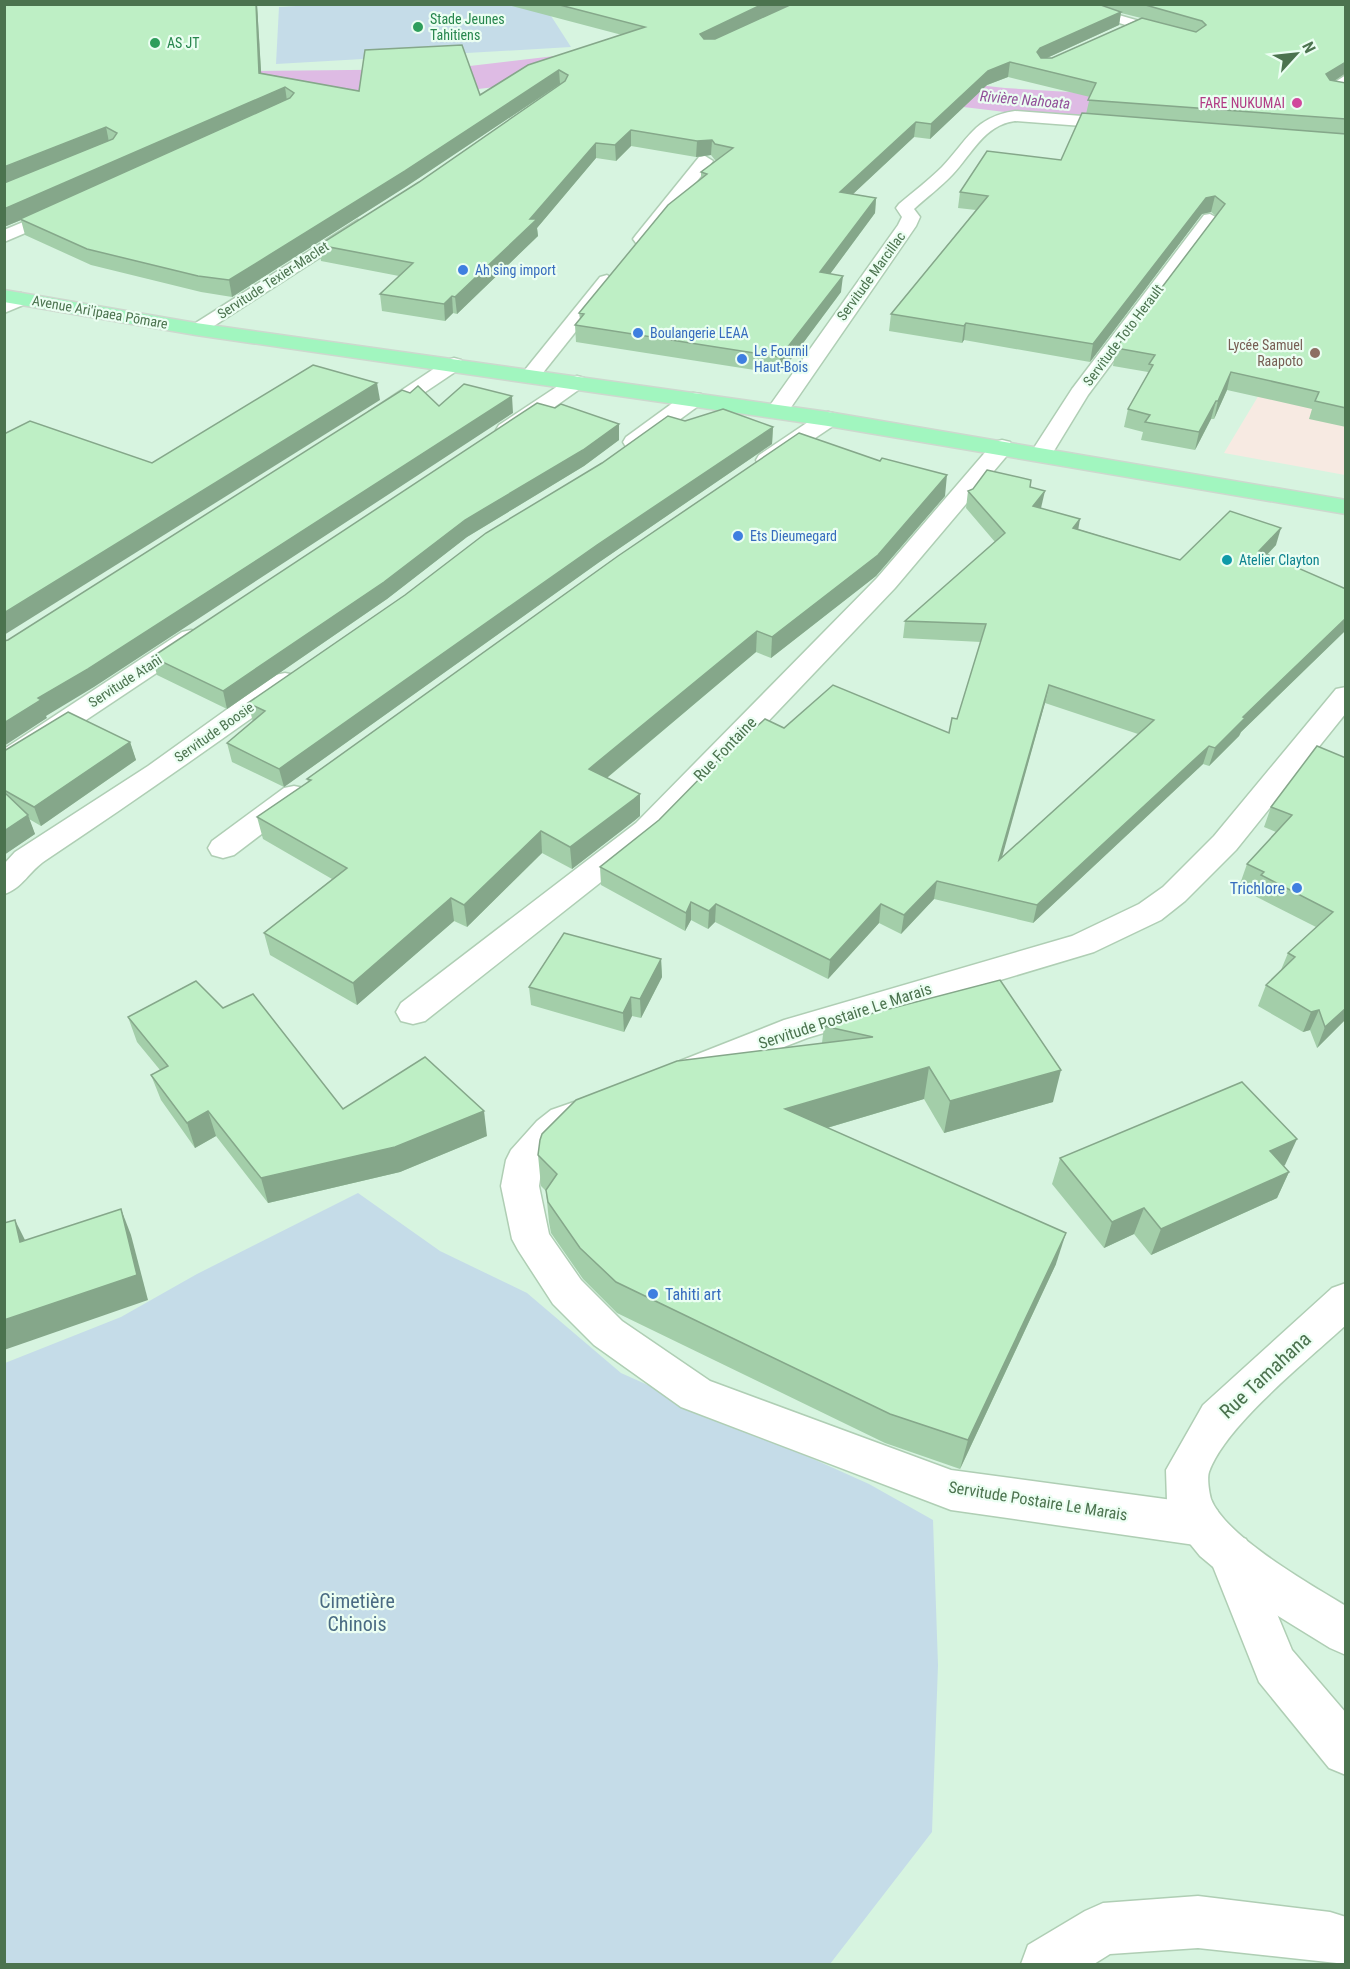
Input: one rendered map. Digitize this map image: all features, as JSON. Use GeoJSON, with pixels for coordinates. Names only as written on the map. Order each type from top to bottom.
{"type":"FeatureCollection","features":[{"type":"Feature","properties":{"kind":"main road","name":"Avenue Ari'ipaea Pōmare"},"geometry":{"type":"LineString","coordinates":[[10,301],[777,411],[1002,447],[1346,507]]}},
{"type":"Feature","properties":{"kind":"street"},"geometry":{"type":"LineString","coordinates":[[1065,4],[1184,38]]}},
{"type":"Feature","properties":{"kind":"street"},"geometry":{"type":"LineString","coordinates":[[1114,35],[1136,26]]}},
{"type":"Feature","properties":{"kind":"street"},"geometry":{"type":"LineString","coordinates":[[1346,79],[1332,89],[1346,93]]}},
{"type":"Feature","properties":{"kind":"street","name":"Servitude Marcillac"},"geometry":{"type":"LineString","coordinates":[[777,411],[907,226],[911,217],[905,208],[950,168],[975,134],[987,123],[1005,116],[1015,116],[1134,125]]}},
{"type":"Feature","properties":{"kind":"street"},"geometry":{"type":"LineString","coordinates":[[531,375],[705,161]]}},
{"type":"Feature","properties":{"kind":"street"},"geometry":{"type":"LineString","coordinates":[[4,237],[84,201]]}},
{"type":"Feature","properties":{"kind":"street","name":"Servitude Texier-Maclet"},"geometry":{"type":"LineString","coordinates":[[196,328],[372,216]]}},
{"type":"Feature","properties":{"kind":"street","name":"Servitude Toto Herault"},"geometry":{"type":"LineString","coordinates":[[1041,454],[1079,393],[1210,219]]}},
{"type":"Feature","properties":{"kind":"street"},"geometry":{"type":"LineString","coordinates":[[366,421],[454,364]]}},
{"type":"Feature","properties":{"kind":"street"},"geometry":{"type":"LineString","coordinates":[[490,441],[577,382]]}},
{"type":"Feature","properties":{"kind":"street"},"geometry":{"type":"LineString","coordinates":[[611,459],[693,399]]}},
{"type":"Feature","properties":{"kind":"street"},"geometry":{"type":"LineString","coordinates":[[751,471],[828,419]]}},
{"type":"Feature","properties":{"kind":"street","name":"Rue Fontaine"},"geometry":{"type":"LineString","coordinates":[[413,1012],[647,830],[886,583],[1002,447]]}},
{"type":"Feature","properties":{"kind":"street","name":"Servitude Atani"},"geometry":{"type":"LineString","coordinates":[[4,762],[215,622]]}},
{"type":"Feature","properties":{"kind":"street","name":"Servitude Boosie"},"geometry":{"type":"LineString","coordinates":[[4,884],[26,859],[158,772],[305,668]]}},
{"type":"Feature","properties":{"kind":"street","name":"Servitude Postaire Le Marais"},"geometry":{"type":"LineString","coordinates":[[665,1081],[796,1029],[1083,944],[1150,912],[1174,894],[1225,843],[1346,695]]}},
{"type":"Feature","properties":{"kind":"street"},"geometry":{"type":"LineString","coordinates":[[223,848],[318,778]]}},
{"type":"Feature","properties":{"kind":"street","name":"Servitude Postaire Le Marais"},"geometry":{"type":"LineString","coordinates":[[604,1104],[564,1120],[550,1131],[524,1160],[520,1186],[531,1239],[567,1292],[608,1333],[696,1394],[951,1490],[1216,1540]]}},
{"type":"Feature","properties":{"kind":"street","name":"Rue Tamahana"},"geometry":{"type":"LineString","coordinates":[[1346,1300],[1218,1418],[1187,1470],[1189,1501],[1216,1540],[1270,1585],[1346,1632]]}},
{"type":"Feature","properties":{"kind":"street"},"geometry":{"type":"LineString","coordinates":[[1216,1540],[1275,1666],[1346,1750]]}},
{"type":"Feature","properties":{"kind":"street"},"geometry":{"type":"LineString","coordinates":[[1047,1965],[1103,1929],[1198,1922],[1330,1938],[1346,1943]]}},
{"type":"Feature","properties":{"kind":"shaded area"},"geometry":{"type":"Polygon","coordinates":[[[5,5],[1345,5],[1345,1964],[5,1964],[5,5]]]}},
{"type":"Feature","properties":{"kind":"shaded area","name":"Lycée Samuel Raapoto"},"geometry":{"type":"Polygon","coordinates":[[[1345,252],[1345,475],[1224,453],[1345,252]]]}},
{"type":"Feature","properties":{"kind":"green space","name":"Stade Jeunes Tahitiens"},"geometry":{"type":"Polygon","coordinates":[[[330,4],[544,5],[571,47],[276,64],[279,7],[330,4]]]}},
{"type":"Feature","properties":{"kind":"green space","name":"Cimetière Chinois"},"geometry":{"type":"Polygon","coordinates":[[[358,1193],[440,1251],[527,1293],[621,1373],[869,1484],[933,1520],[938,1665],[932,1832],[830,1964],[5,1964],[5,1363],[121,1317],[197,1274],[358,1193]]]}},
{"type":"Feature","properties":{"kind":"building"},"geometry":{"type":"Polygon","coordinates":[[[4,4],[256,4],[259,73],[359,91],[365,50],[462,45],[480,95],[528,65],[645,27],[556,4],[763,4],[700,34],[704,39],[715,39],[792,4],[1098,4],[1121,12],[1040,48],[1037,52],[1041,58],[1052,58],[1142,18],[1196,32],[1206,25],[1202,21],[1142,4],[1346,4],[1346,62],[1326,74],[1330,80],[1346,83],[1346,119],[1088,100],[1096,83],[1010,62],[988,71],[931,124],[916,122],[840,192],[876,198],[820,272],[843,276],[780,357],[575,325],[584,314],[579,313],[668,205],[707,174],[701,172],[733,148],[715,144],[712,140],[697,141],[631,130],[615,145],[596,143],[530,219],[537,219],[455,297],[452,296],[444,304],[380,294],[413,263],[319,245],[419,182],[565,81],[568,75],[559,70],[405,171],[229,280],[198,276],[87,249],[20,219],[290,98],[294,93],[285,87],[4,209],[4,183],[113,139],[117,133],[106,127],[4,167],[4,4]]]}},
{"type":"Feature","properties":{"kind":"building"},"geometry":{"type":"Polygon","coordinates":[[[1082,113],[1346,134],[1346,408],[1315,401],[1319,392],[1231,372],[1218,401],[1199,432],[1145,422],[1150,415],[1128,409],[1153,365],[1149,364],[1155,355],[1116,348],[1225,204],[1215,196],[1206,198],[1093,344],[966,323],[964,326],[891,314],[988,196],[960,192],[987,151],[1061,160],[1082,113]]]}},
{"type":"Feature","properties":{"kind":"building"},"geometry":{"type":"Polygon","coordinates":[[[313,365],[377,383],[4,613],[4,434],[30,421],[152,463],[313,365]]]}},
{"type":"Feature","properties":{"kind":"building"},"geometry":{"type":"Polygon","coordinates":[[[464,384],[512,396],[88,669],[38,698],[41,700],[4,723],[4,641],[402,390],[410,393],[418,386],[439,406],[464,384]]]}},
{"type":"Feature","properties":{"kind":"building"},"geometry":{"type":"Polygon","coordinates":[[[537,403],[555,408],[561,404],[619,424],[583,450],[465,520],[384,582],[223,691],[152,657],[537,403]]]}},
{"type":"Feature","properties":{"kind":"building"},"geometry":{"type":"Polygon","coordinates":[[[723,409],[773,427],[597,545],[279,769],[227,743],[265,711],[248,703],[405,595],[486,533],[602,463],[668,416],[685,421],[723,409]]]}},
{"type":"Feature","properties":{"kind":"building"},"geometry":{"type":"Polygon","coordinates":[[[799,433],[880,461],[882,458],[947,475],[878,555],[772,637],[757,631],[589,769],[640,794],[570,847],[541,831],[464,905],[451,898],[353,983],[264,933],[347,868],[257,817],[618,556],[799,433]]]}},
{"type":"Feature","properties":{"kind":"building"},"geometry":{"type":"Polygon","coordinates":[[[987,470],[1031,480],[1030,487],[1045,491],[1033,506],[1080,519],[1073,528],[1180,560],[1230,511],[1281,528],[1259,551],[1346,589],[1346,618],[1243,717],[1245,718],[1215,748],[1209,746],[1037,905],[937,881],[904,915],[881,904],[830,960],[716,904],[709,911],[691,902],[686,913],[600,867],[659,820],[713,765],[765,719],[784,728],[833,685],[949,733],[952,718],[957,719],[986,624],[905,621],[1005,533],[968,491],[973,489],[987,470]],[[1049,685],[999,860],[1154,720],[1049,685]]]}},
{"type":"Feature","properties":{"kind":"building"},"geometry":{"type":"Polygon","coordinates":[[[68,712],[130,742],[34,807],[4,790],[4,751],[68,712]]]}},
{"type":"Feature","properties":{"kind":"building"},"geometry":{"type":"Polygon","coordinates":[[[1317,746],[1346,758],[1346,1008],[1325,1027],[1319,1010],[1311,1012],[1266,985],[1295,957],[1288,953],[1333,912],[1261,875],[1264,872],[1247,864],[1292,815],[1271,807],[1317,746]]]}},
{"type":"Feature","properties":{"kind":"building"},"geometry":{"type":"Polygon","coordinates":[[[4,792],[28,815],[4,831],[4,792]]]}},
{"type":"Feature","properties":{"kind":"building"},"geometry":{"type":"Polygon","coordinates":[[[564,933],[661,959],[640,999],[631,997],[623,1013],[529,987],[564,933]]]}},
{"type":"Feature","properties":{"kind":"building"},"geometry":{"type":"Polygon","coordinates":[[[1000,980],[1061,1070],[950,1101],[929,1067],[785,1109],[1066,1233],[968,1440],[890,1414],[616,1282],[580,1248],[548,1202],[546,1190],[557,1174],[538,1155],[540,1140],[542,1134],[576,1100],[677,1061],[873,1037],[824,1026],[1000,980]]]}},
{"type":"Feature","properties":{"kind":"building"},"geometry":{"type":"Polygon","coordinates":[[[196,981],[223,1008],[253,994],[343,1109],[425,1057],[484,1111],[395,1147],[261,1178],[208,1111],[187,1123],[151,1075],[168,1066],[128,1017],[196,981]]]}},
{"type":"Feature","properties":{"kind":"building"},"geometry":{"type":"Polygon","coordinates":[[[1242,1082],[1297,1139],[1270,1151],[1289,1172],[1161,1229],[1144,1208],[1112,1222],[1060,1158],[1242,1082]]]}},
{"type":"Feature","properties":{"kind":"building"},"geometry":{"type":"Polygon","coordinates":[[[121,1209],[137,1275],[4,1320],[4,1223],[15,1220],[20,1242],[121,1209]]]}},
{"type":"Feature","properties":{"kind":"waterway"},"geometry":{"type":"LineString","coordinates":[[4,65],[242,83],[444,81],[597,63],[640,65]]}},
{"type":"Feature","properties":{"kind":"waterway","name":"Rivière Nahoata"},"geometry":{"type":"LineString","coordinates":[[853,83],[1005,100],[1346,122]]}},
{"type":"Feature","properties":{"kind":"place","name":"Stade Jeunes Tahitiens"},"geometry":{"type":"Point","coordinates":[418,27]}},
{"type":"Feature","properties":{"kind":"place","name":"AS JT"},"geometry":{"type":"Point","coordinates":[155,43]}},
{"type":"Feature","properties":{"kind":"place","name":"FARE NUKUMAI"},"geometry":{"type":"Point","coordinates":[1297,103]}},
{"type":"Feature","properties":{"kind":"place","name":"Ah sing import"},"geometry":{"type":"Point","coordinates":[463,270]}},
{"type":"Feature","properties":{"kind":"place","name":"Boulangerie LEAA"},"geometry":{"type":"Point","coordinates":[638,333]}},
{"type":"Feature","properties":{"kind":"place","name":"Lycée Samuel Raapoto"},"geometry":{"type":"Point","coordinates":[1315,353]}},
{"type":"Feature","properties":{"kind":"place","name":"Le Fournil Haut-Bois"},"geometry":{"type":"Point","coordinates":[742,359]}},
{"type":"Feature","properties":{"kind":"place","name":"Ets Dieumegard"},"geometry":{"type":"Point","coordinates":[738,536]}},
{"type":"Feature","properties":{"kind":"place","name":"Atelier Clayton"},"geometry":{"type":"Point","coordinates":[1227,560]}},
{"type":"Feature","properties":{"kind":"place","name":"Trichlore"},"geometry":{"type":"Point","coordinates":[1297,888]}},
{"type":"Feature","properties":{"kind":"place","name":"Tahiti art"},"geometry":{"type":"Point","coordinates":[653,1294]}}]}
